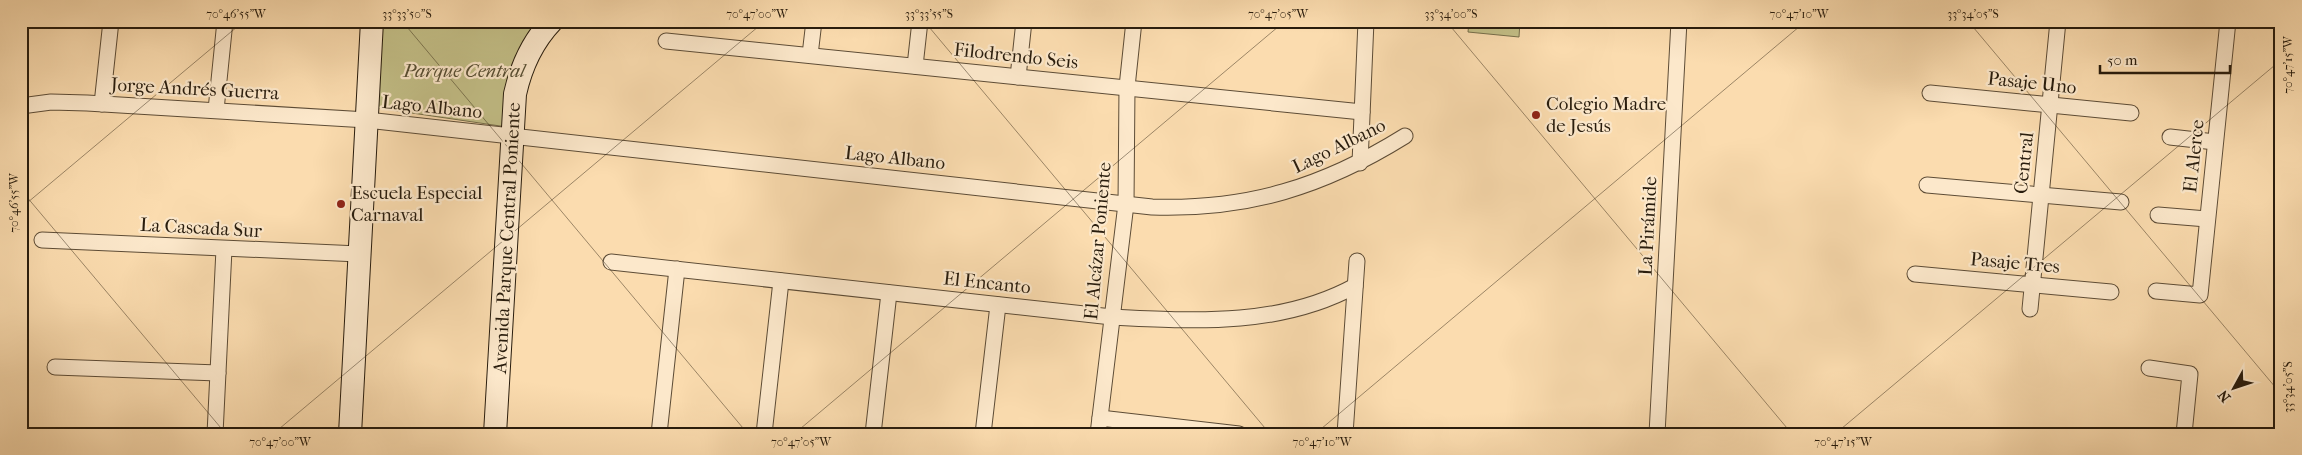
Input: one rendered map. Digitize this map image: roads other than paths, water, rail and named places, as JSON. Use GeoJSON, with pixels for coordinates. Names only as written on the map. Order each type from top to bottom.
{"type":"FeatureCollection","features":[{"type":"Feature","properties":{"kind":"street"},"geometry":{"type":"LineString","coordinates":[[102,104],[111,21]]}},
{"type":"Feature","properties":{"kind":"street"},"geometry":{"type":"LineString","coordinates":[[216,110],[225,21]]}},
{"type":"Feature","properties":{"kind":"street"},"geometry":{"type":"LineString","coordinates":[[350,434],[372,21]]}},
{"type":"Feature","properties":{"kind":"street","name":"Avenida Parque Central Poniente"},"geometry":{"type":"LineString","coordinates":[[496,434],[515,94],[521,71],[532,49],[552,21]]}},
{"type":"Feature","properties":{"kind":"street"},"geometry":{"type":"LineString","coordinates":[[810,55],[814,21]]}},
{"type":"Feature","properties":{"kind":"street"},"geometry":{"type":"LineString","coordinates":[[915,66],[920,21]]}},
{"type":"Feature","properties":{"kind":"street"},"geometry":{"type":"LineString","coordinates":[[1018,77],[1024,21]]}},
{"type":"Feature","properties":{"kind":"street","name":"El Alcázar Poniente"},"geometry":{"type":"LineString","coordinates":[[1098,434],[1126,204],[1127,88],[1134,21]]}},
{"type":"Feature","properties":{"kind":"street"},"geometry":{"type":"LineString","coordinates":[[1360,163],[1366,21]]}},
{"type":"Feature","properties":{"kind":"street","name":"La Pirámide"},"geometry":{"type":"LineString","coordinates":[[1657,434],[1679,21]]}},
{"type":"Feature","properties":{"kind":"street","name":"Central"},"geometry":{"type":"LineString","coordinates":[[2030,309],[2058,21]]}},
{"type":"Feature","properties":{"kind":"street","name":"El Alerce"},"geometry":{"type":"LineString","coordinates":[[2156,291],[2200,294],[2228,21]]}},
{"type":"Feature","properties":{"kind":"street","name":"Filodrendo Seis"},"geometry":{"type":"LineString","coordinates":[[666,41],[1362,112]]}},
{"type":"Feature","properties":{"kind":"street","name":"Pasaje Uno"},"geometry":{"type":"LineString","coordinates":[[1930,93],[2131,113]]}},
{"type":"Feature","properties":{"kind":"street","name":"Jorge Andrés Guerra"},"geometry":{"type":"LineString","coordinates":[[21,106],[51,102],[102,104],[367,120]]}},
{"type":"Feature","properties":{"kind":"street","name":"Lago Albano"},"geometry":{"type":"LineString","coordinates":[[367,120],[1126,204],[1181,208],[1238,203],[1291,192],[1360,163],[1405,136]]}},
{"type":"Feature","properties":{"kind":"street"},"geometry":{"type":"LineString","coordinates":[[2170,138],[2215,142]]}},
{"type":"Feature","properties":{"kind":"street"},"geometry":{"type":"LineString","coordinates":[[1927,185],[2121,202]]}},
{"type":"Feature","properties":{"kind":"street"},"geometry":{"type":"LineString","coordinates":[[2158,215],[2207,219]]}},
{"type":"Feature","properties":{"kind":"street","name":"La Cascada Sur"},"geometry":{"type":"LineString","coordinates":[[42,240],[359,254]]}},
{"type":"Feature","properties":{"kind":"street"},"geometry":{"type":"LineString","coordinates":[[215,434],[224,249]]}},
{"type":"Feature","properties":{"kind":"street"},"geometry":{"type":"LineString","coordinates":[[1345,434],[1357,261]]}},
{"type":"Feature","properties":{"kind":"street","name":"El Encanto"},"geometry":{"type":"LineString","coordinates":[[612,262],[1112,317],[1194,320],[1260,316],[1306,305],[1355,286]]}},
{"type":"Feature","properties":{"kind":"street"},"geometry":{"type":"LineString","coordinates":[[659,434],[677,269]]}},
{"type":"Feature","properties":{"kind":"street","name":"Pasaje Tres"},"geometry":{"type":"LineString","coordinates":[[1915,274],[2111,292]]}},
{"type":"Feature","properties":{"kind":"street"},"geometry":{"type":"LineString","coordinates":[[764,434],[781,281]]}},
{"type":"Feature","properties":{"kind":"street"},"geometry":{"type":"LineString","coordinates":[[873,434],[889,292]]}},
{"type":"Feature","properties":{"kind":"street"},"geometry":{"type":"LineString","coordinates":[[983,434],[998,305]]}},
{"type":"Feature","properties":{"kind":"street"},"geometry":{"type":"LineString","coordinates":[[56,367],[218,373]]}},
{"type":"Feature","properties":{"kind":"street"},"geometry":{"type":"LineString","coordinates":[[2148,368],[2190,374],[2184,434]]}},
{"type":"Feature","properties":{"kind":"street"},"geometry":{"type":"LineString","coordinates":[[1100,418],[1240,434]]}},
{"type":"Feature","properties":{"kind":"place","name":"Colegio Madre de Jesús"},"geometry":{"type":"Point","coordinates":[1536,115]}},
{"type":"Feature","properties":{"kind":"place","name":"Escuela Especial Carnaval"},"geometry":{"type":"Point","coordinates":[341,204]}},
{"type":"Feature","properties":{"kind":"park label","name":"Parque Central"},"geometry":{"type":"Point","coordinates":[464,71]}}]}
